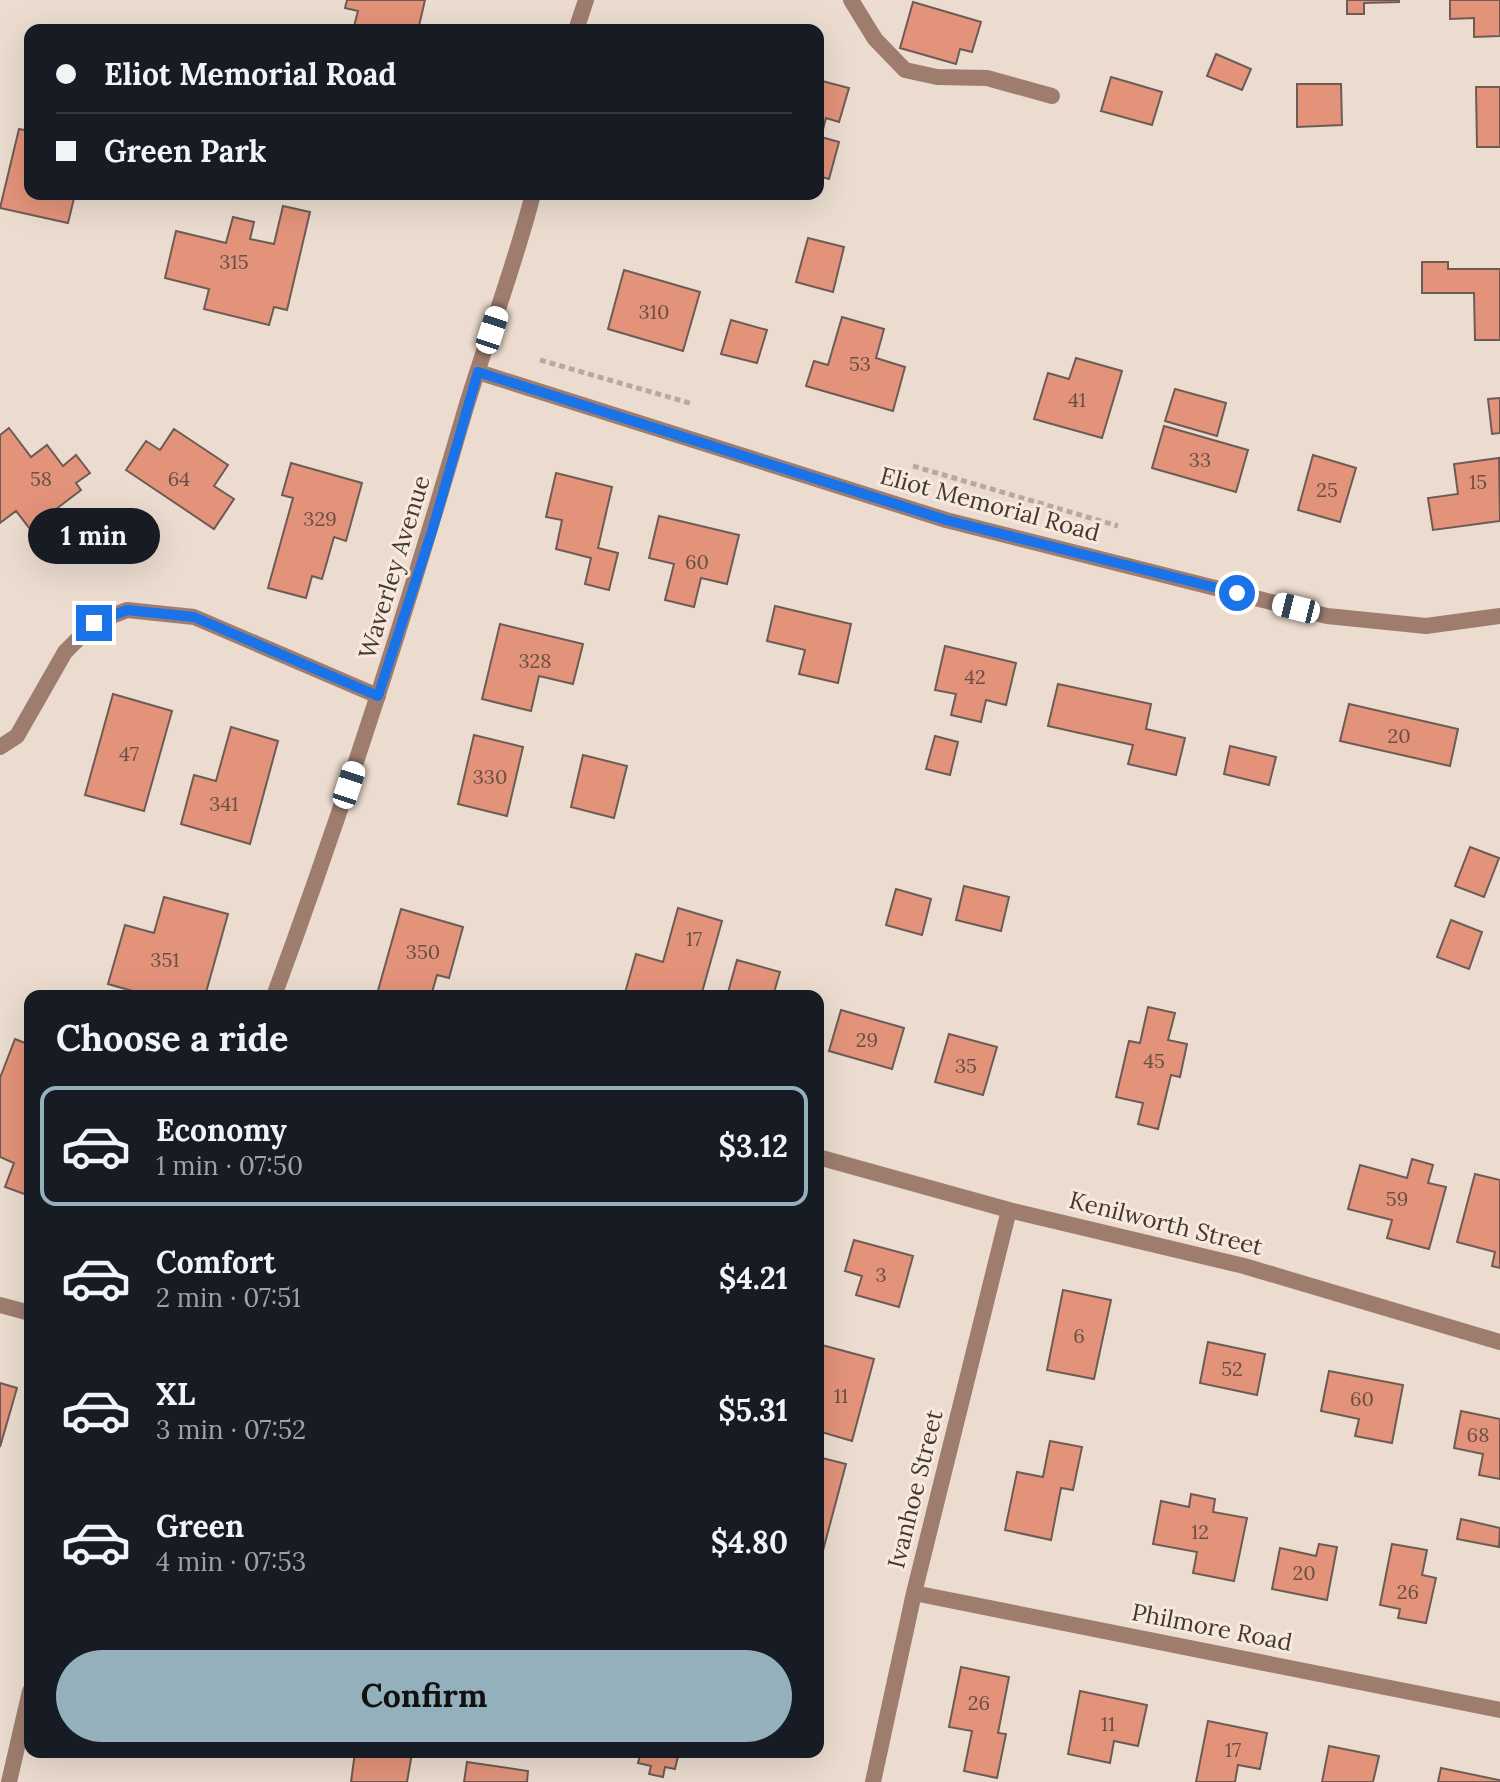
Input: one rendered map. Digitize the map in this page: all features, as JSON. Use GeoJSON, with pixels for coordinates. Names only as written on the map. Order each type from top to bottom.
{"type":"FeatureCollection","features":[{"type":"Feature","properties":{"kind":"street"},"geometry":{"type":"LineString","coordinates":[[578,24],[586,0]]}},
{"type":"Feature","properties":{"kind":"street"},"geometry":{"type":"LineString","coordinates":[[851,0],[875,39],[905,70],[937,77],[987,78],[1052,96]]}},
{"type":"Feature","properties":{"kind":"street","name":"Waverley Avenue"},"geometry":{"type":"LineString","coordinates":[[276,990],[319,874],[432,531],[531,200]]}},
{"type":"Feature","properties":{"kind":"street","name":"Eliot Memorial Road"},"geometry":{"type":"LineString","coordinates":[[478,372],[946,520],[1327,616],[1426,626],[1500,616]]}},
{"type":"Feature","properties":{"kind":"street"},"geometry":{"type":"LineString","coordinates":[[0,747],[17,736],[65,652],[94,623],[127,610],[194,617],[378,696]]}},
{"type":"Feature","properties":{"kind":"street","name":"Kenilworth Street"},"geometry":{"type":"LineString","coordinates":[[824,1159],[1009,1210],[1244,1266],[1500,1342]]}},
{"type":"Feature","properties":{"kind":"street","name":"Ivanhoe Street"},"geometry":{"type":"LineString","coordinates":[[873,1782],[914,1593],[1009,1210]]}},
{"type":"Feature","properties":{"kind":"street"},"geometry":{"type":"LineString","coordinates":[[0,1305],[24,1311]]}},
{"type":"Feature","properties":{"kind":"street","name":"Philmore Road"},"geometry":{"type":"LineString","coordinates":[[914,1593],[1500,1710]]}},
{"type":"Feature","properties":{"kind":"street"},"geometry":{"type":"LineString","coordinates":[[9,1782],[24,1717]]}},
{"type":"Feature","properties":{"kind":"path"},"geometry":{"type":"LineString","coordinates":[[540,360],[693,404]]}},
{"type":"Feature","properties":{"kind":"path"},"geometry":{"type":"LineString","coordinates":[[913,466],[1118,526]]}},
{"type":"Feature","properties":{"kind":"building"},"geometry":{"type":"Polygon","coordinates":[[[347,0],[425,0],[419,24],[355,24],[358,11],[345,8],[347,0]]]}},
{"type":"Feature","properties":{"kind":"building"},"geometry":{"type":"Polygon","coordinates":[[[1347,0],[1399,2],[1364,3],[1364,14],[1347,14],[1347,0]]]}},
{"type":"Feature","properties":{"kind":"building"},"geometry":{"type":"Polygon","coordinates":[[[1450,0],[1500,0],[1500,36],[1474,37],[1474,18],[1450,19],[1450,0]]]}},
{"type":"Feature","properties":{"kind":"building"},"geometry":{"type":"Polygon","coordinates":[[[913,2],[981,22],[972,52],[960,49],[956,64],[900,48],[913,2]]]}},
{"type":"Feature","properties":{"kind":"building"},"geometry":{"type":"Polygon","coordinates":[[[1216,54],[1251,69],[1242,90],[1207,76],[1216,54]]]}},
{"type":"Feature","properties":{"kind":"building"},"geometry":{"type":"Polygon","coordinates":[[[1111,77],[1162,92],[1152,125],[1101,111],[1111,77]]]}},
{"type":"Feature","properties":{"kind":"building"},"geometry":{"type":"Polygon","coordinates":[[[824,82],[849,88],[839,122],[826,118],[824,126],[824,82]]]}},
{"type":"Feature","properties":{"kind":"building"},"geometry":{"type":"Polygon","coordinates":[[[1297,84],[1341,84],[1342,125],[1297,127],[1297,84]]]}},
{"type":"Feature","properties":{"kind":"building"},"geometry":{"type":"Polygon","coordinates":[[[1476,87],[1500,87],[1500,147],[1477,147],[1476,87]]]}},
{"type":"Feature","properties":{"kind":"building"},"geometry":{"type":"Polygon","coordinates":[[[19,129],[24,130],[24,200],[74,200],[68,223],[0,208],[19,129]]]}},
{"type":"Feature","properties":{"kind":"building"},"geometry":{"type":"Polygon","coordinates":[[[824,138],[839,142],[829,179],[824,178],[824,138]]]}},
{"type":"Feature","properties":{"kind":"building"},"geometry":{"type":"Polygon","coordinates":[[[283,206],[310,212],[287,310],[274,307],[269,325],[204,309],[209,289],[165,278],[176,231],[226,243],[233,217],[254,222],[250,239],[274,244],[283,206]]]}},
{"type":"Feature","properties":{"kind":"building"},"geometry":{"type":"Polygon","coordinates":[[[808,238],[844,247],[833,292],[796,282],[808,238]]]}},
{"type":"Feature","properties":{"kind":"building"},"geometry":{"type":"Polygon","coordinates":[[[1422,262],[1448,262],[1448,269],[1500,269],[1500,340],[1475,340],[1474,293],[1422,293],[1422,262]]]}},
{"type":"Feature","properties":{"kind":"building"},"geometry":{"type":"Polygon","coordinates":[[[624,270],[700,292],[683,351],[608,329],[624,270]]]}},
{"type":"Feature","properties":{"kind":"building"},"geometry":{"type":"Polygon","coordinates":[[[842,317],[884,329],[876,358],[905,367],[893,411],[806,386],[814,361],[828,365],[842,317]]]}},
{"type":"Feature","properties":{"kind":"building"},"geometry":{"type":"Polygon","coordinates":[[[731,320],[767,330],[757,363],[721,354],[731,320]]]}},
{"type":"Feature","properties":{"kind":"building"},"geometry":{"type":"Polygon","coordinates":[[[1076,358],[1122,371],[1102,438],[1034,419],[1048,373],[1069,379],[1076,358]]]}},
{"type":"Feature","properties":{"kind":"building"},"geometry":{"type":"Polygon","coordinates":[[[1175,389],[1226,403],[1217,436],[1165,421],[1175,389]]]}},
{"type":"Feature","properties":{"kind":"building"},"geometry":{"type":"Polygon","coordinates":[[[1500,398],[1500,433],[1492,434],[1488,399],[1500,398]]]}},
{"type":"Feature","properties":{"kind":"building"},"geometry":{"type":"Polygon","coordinates":[[[1164,426],[1248,450],[1236,492],[1152,468],[1164,426]]]}},
{"type":"Feature","properties":{"kind":"building"},"geometry":{"type":"Polygon","coordinates":[[[9,428],[31,457],[47,445],[63,466],[76,455],[90,473],[76,483],[81,490],[30,529],[16,511],[0,523],[0,435],[9,428]]]}},
{"type":"Feature","properties":{"kind":"building"},"geometry":{"type":"Polygon","coordinates":[[[174,429],[228,465],[214,486],[234,499],[214,529],[126,470],[146,441],[160,450],[174,429]]]}},
{"type":"Feature","properties":{"kind":"building"},"geometry":{"type":"Polygon","coordinates":[[[1313,455],[1356,468],[1340,522],[1298,510],[1313,455]]]}},
{"type":"Feature","properties":{"kind":"building"},"geometry":{"type":"Polygon","coordinates":[[[1499,458],[1500,521],[1433,530],[1428,498],[1458,494],[1454,464],[1499,458]]]}},
{"type":"Feature","properties":{"kind":"building"},"geometry":{"type":"Polygon","coordinates":[[[291,463],[362,483],[346,541],[334,537],[322,579],[312,576],[306,598],[268,588],[293,498],[282,495],[291,463]]]}},
{"type":"Feature","properties":{"kind":"building"},"geometry":{"type":"Polygon","coordinates":[[[556,473],[612,487],[598,548],[618,553],[609,590],[585,584],[591,558],[556,549],[562,520],[546,517],[556,473]]]}},
{"type":"Feature","properties":{"kind":"building"},"geometry":{"type":"Polygon","coordinates":[[[659,516],[739,535],[727,584],[701,578],[694,607],[665,600],[674,564],[649,558],[659,516]]]}},
{"type":"Feature","properties":{"kind":"building"},"geometry":{"type":"Polygon","coordinates":[[[775,606],[851,624],[838,683],[799,674],[805,650],[767,641],[775,606]]]}},
{"type":"Feature","properties":{"kind":"building"},"geometry":{"type":"Polygon","coordinates":[[[500,624],[583,644],[573,684],[539,676],[531,711],[482,699],[500,624]]]}},
{"type":"Feature","properties":{"kind":"building"},"geometry":{"type":"Polygon","coordinates":[[[945,646],[1016,663],[1006,705],[986,700],[981,722],[951,715],[956,694],[935,690],[945,646]]]}},
{"type":"Feature","properties":{"kind":"building"},"geometry":{"type":"Polygon","coordinates":[[[1058,684],[1151,704],[1146,729],[1185,738],[1176,775],[1128,764],[1133,745],[1048,726],[1058,684]]]}},
{"type":"Feature","properties":{"kind":"building"},"geometry":{"type":"Polygon","coordinates":[[[113,694],[172,711],[144,811],[85,795],[113,694]]]}},
{"type":"Feature","properties":{"kind":"building"},"geometry":{"type":"Polygon","coordinates":[[[1349,704],[1458,729],[1450,766],[1340,741],[1349,704]]]}},
{"type":"Feature","properties":{"kind":"building"},"geometry":{"type":"Polygon","coordinates":[[[231,727],[278,741],[250,844],[181,824],[194,775],[216,781],[231,727]]]}},
{"type":"Feature","properties":{"kind":"building"},"geometry":{"type":"Polygon","coordinates":[[[474,735],[523,747],[507,816],[458,804],[474,735]]]}},
{"type":"Feature","properties":{"kind":"building"},"geometry":{"type":"Polygon","coordinates":[[[935,736],[958,742],[950,775],[926,769],[935,736]]]}},
{"type":"Feature","properties":{"kind":"building"},"geometry":{"type":"Polygon","coordinates":[[[1230,746],[1276,757],[1269,785],[1224,774],[1230,746]]]}},
{"type":"Feature","properties":{"kind":"building"},"geometry":{"type":"Polygon","coordinates":[[[583,755],[627,766],[614,818],[571,807],[583,755]]]}},
{"type":"Feature","properties":{"kind":"building"},"geometry":{"type":"Polygon","coordinates":[[[1470,847],[1499,858],[1484,897],[1455,886],[1470,847]]]}},
{"type":"Feature","properties":{"kind":"building"},"geometry":{"type":"Polygon","coordinates":[[[964,886],[1009,897],[1001,931],[956,920],[964,886]]]}},
{"type":"Feature","properties":{"kind":"building"},"geometry":{"type":"Polygon","coordinates":[[[896,889],[931,899],[922,935],[886,925],[896,889]]]}},
{"type":"Feature","properties":{"kind":"building"},"geometry":{"type":"Polygon","coordinates":[[[164,897],[228,914],[207,990],[129,990],[108,984],[125,925],[154,933],[164,897]]]}},
{"type":"Feature","properties":{"kind":"building"},"geometry":{"type":"Polygon","coordinates":[[[678,908],[722,921],[703,990],[626,990],[636,954],[663,962],[678,908]]]}},
{"type":"Feature","properties":{"kind":"building"},"geometry":{"type":"Polygon","coordinates":[[[401,909],[463,927],[449,978],[437,975],[433,990],[378,990],[401,909]]]}},
{"type":"Feature","properties":{"kind":"building"},"geometry":{"type":"Polygon","coordinates":[[[1451,920],[1482,932],[1469,969],[1437,957],[1451,920]]]}},
{"type":"Feature","properties":{"kind":"building"},"geometry":{"type":"Polygon","coordinates":[[[737,960],[780,972],[775,990],[729,990],[737,960]]]}},
{"type":"Feature","properties":{"kind":"building"},"geometry":{"type":"Polygon","coordinates":[[[1148,1007],[1175,1013],[1168,1040],[1187,1044],[1180,1077],[1171,1075],[1158,1129],[1138,1124],[1143,1103],[1116,1097],[1129,1041],[1140,1043],[1148,1007]]]}},
{"type":"Feature","properties":{"kind":"building"},"geometry":{"type":"Polygon","coordinates":[[[841,1010],[904,1028],[892,1069],[829,1051],[841,1010]]]}},
{"type":"Feature","properties":{"kind":"building"},"geometry":{"type":"Polygon","coordinates":[[[949,1034],[997,1047],[983,1095],[935,1082],[949,1034]]]}},
{"type":"Feature","properties":{"kind":"building"},"geometry":{"type":"Polygon","coordinates":[[[15,1039],[24,1043],[24,1194],[5,1187],[14,1163],[0,1157],[0,1078],[15,1039]]]}},
{"type":"Feature","properties":{"kind":"building"},"geometry":{"type":"Polygon","coordinates":[[[1412,1159],[1433,1165],[1428,1183],[1446,1187],[1429,1249],[1387,1238],[1392,1220],[1348,1209],[1360,1165],[1407,1178],[1412,1159]]]}},
{"type":"Feature","properties":{"kind":"building"},"geometry":{"type":"Polygon","coordinates":[[[1475,1174],[1500,1180],[1500,1268],[1492,1266],[1495,1252],[1457,1242],[1475,1174]]]}},
{"type":"Feature","properties":{"kind":"building"},"geometry":{"type":"Polygon","coordinates":[[[854,1240],[913,1256],[899,1307],[856,1295],[862,1276],[845,1271],[854,1240]]]}},
{"type":"Feature","properties":{"kind":"building"},"geometry":{"type":"Polygon","coordinates":[[[1063,1290],[1111,1300],[1094,1379],[1047,1370],[1063,1290]]]}},
{"type":"Feature","properties":{"kind":"building"},"geometry":{"type":"Polygon","coordinates":[[[1208,1342],[1265,1354],[1257,1395],[1200,1383],[1208,1342]]]}},
{"type":"Feature","properties":{"kind":"building"},"geometry":{"type":"Polygon","coordinates":[[[824,1346],[874,1359],[852,1441],[824,1433],[824,1346]]]}},
{"type":"Feature","properties":{"kind":"building"},"geometry":{"type":"Polygon","coordinates":[[[1329,1371],[1403,1385],[1392,1443],[1355,1436],[1359,1419],[1321,1411],[1329,1371]]]}},
{"type":"Feature","properties":{"kind":"building"},"geometry":{"type":"Polygon","coordinates":[[[0,1383],[17,1388],[0,1447],[0,1383]]]}},
{"type":"Feature","properties":{"kind":"building"},"geometry":{"type":"Polygon","coordinates":[[[1461,1411],[1500,1419],[1500,1479],[1479,1475],[1483,1454],[1454,1448],[1461,1411]]]}},
{"type":"Feature","properties":{"kind":"building"},"geometry":{"type":"Polygon","coordinates":[[[1050,1441],[1082,1447],[1073,1490],[1061,1488],[1051,1540],[1005,1530],[1017,1472],[1043,1477],[1050,1441]]]}},
{"type":"Feature","properties":{"kind":"building"},"geometry":{"type":"Polygon","coordinates":[[[824,1458],[846,1464],[824,1547],[824,1458]]]}},
{"type":"Feature","properties":{"kind":"building"},"geometry":{"type":"Polygon","coordinates":[[[1191,1494],[1215,1499],[1213,1512],[1247,1518],[1234,1581],[1193,1573],[1197,1552],[1153,1544],[1161,1501],[1189,1507],[1191,1494]]]}},
{"type":"Feature","properties":{"kind":"building"},"geometry":{"type":"Polygon","coordinates":[[[1461,1519],[1500,1528],[1499,1547],[1457,1539],[1461,1519]]]}},
{"type":"Feature","properties":{"kind":"building"},"geometry":{"type":"Polygon","coordinates":[[[1319,1544],[1337,1547],[1327,1600],[1272,1589],[1280,1548],[1316,1556],[1319,1544]]]}},
{"type":"Feature","properties":{"kind":"building"},"geometry":{"type":"Polygon","coordinates":[[[1392,1544],[1427,1550],[1422,1575],[1436,1578],[1426,1623],[1398,1618],[1400,1609],[1380,1605],[1392,1544]]]}},
{"type":"Feature","properties":{"kind":"building"},"geometry":{"type":"Polygon","coordinates":[[[961,1667],[1009,1677],[998,1733],[1006,1734],[997,1778],[964,1771],[972,1731],[949,1727],[961,1667]]]}},
{"type":"Feature","properties":{"kind":"building"},"geometry":{"type":"Polygon","coordinates":[[[1080,1691],[1147,1705],[1138,1746],[1114,1741],[1110,1763],[1068,1754],[1080,1691]]]}},
{"type":"Feature","properties":{"kind":"building"},"geometry":{"type":"Polygon","coordinates":[[[1208,1721],[1267,1733],[1260,1769],[1238,1765],[1235,1782],[1196,1782],[1208,1721]]]}},
{"type":"Feature","properties":{"kind":"building"},"geometry":{"type":"Polygon","coordinates":[[[1329,1746],[1379,1756],[1373,1782],[1322,1782],[1329,1746]]]}},
{"type":"Feature","properties":{"kind":"building"},"geometry":{"type":"Polygon","coordinates":[[[354,1758],[411,1758],[407,1782],[351,1782],[354,1758]]]}},
{"type":"Feature","properties":{"kind":"building"},"geometry":{"type":"Polygon","coordinates":[[[639,1758],[678,1758],[675,1769],[665,1767],[663,1777],[649,1774],[651,1766],[638,1763],[639,1758]]]}},
{"type":"Feature","properties":{"kind":"building"},"geometry":{"type":"Polygon","coordinates":[[[467,1762],[528,1771],[527,1782],[464,1782],[467,1762]]]}},
{"type":"Feature","properties":{"kind":"building"},"geometry":{"type":"Polygon","coordinates":[[[1441,1768],[1499,1780],[1499,1782],[1438,1782],[1441,1768]]]}},
{"type":"Feature","properties":{"kind":"route"},"geometry":{"type":"LineString","coordinates":[[94,623],[127,610],[194,617],[378,696],[432,531],[478,372],[946,520],[1237,593]]}}]}
